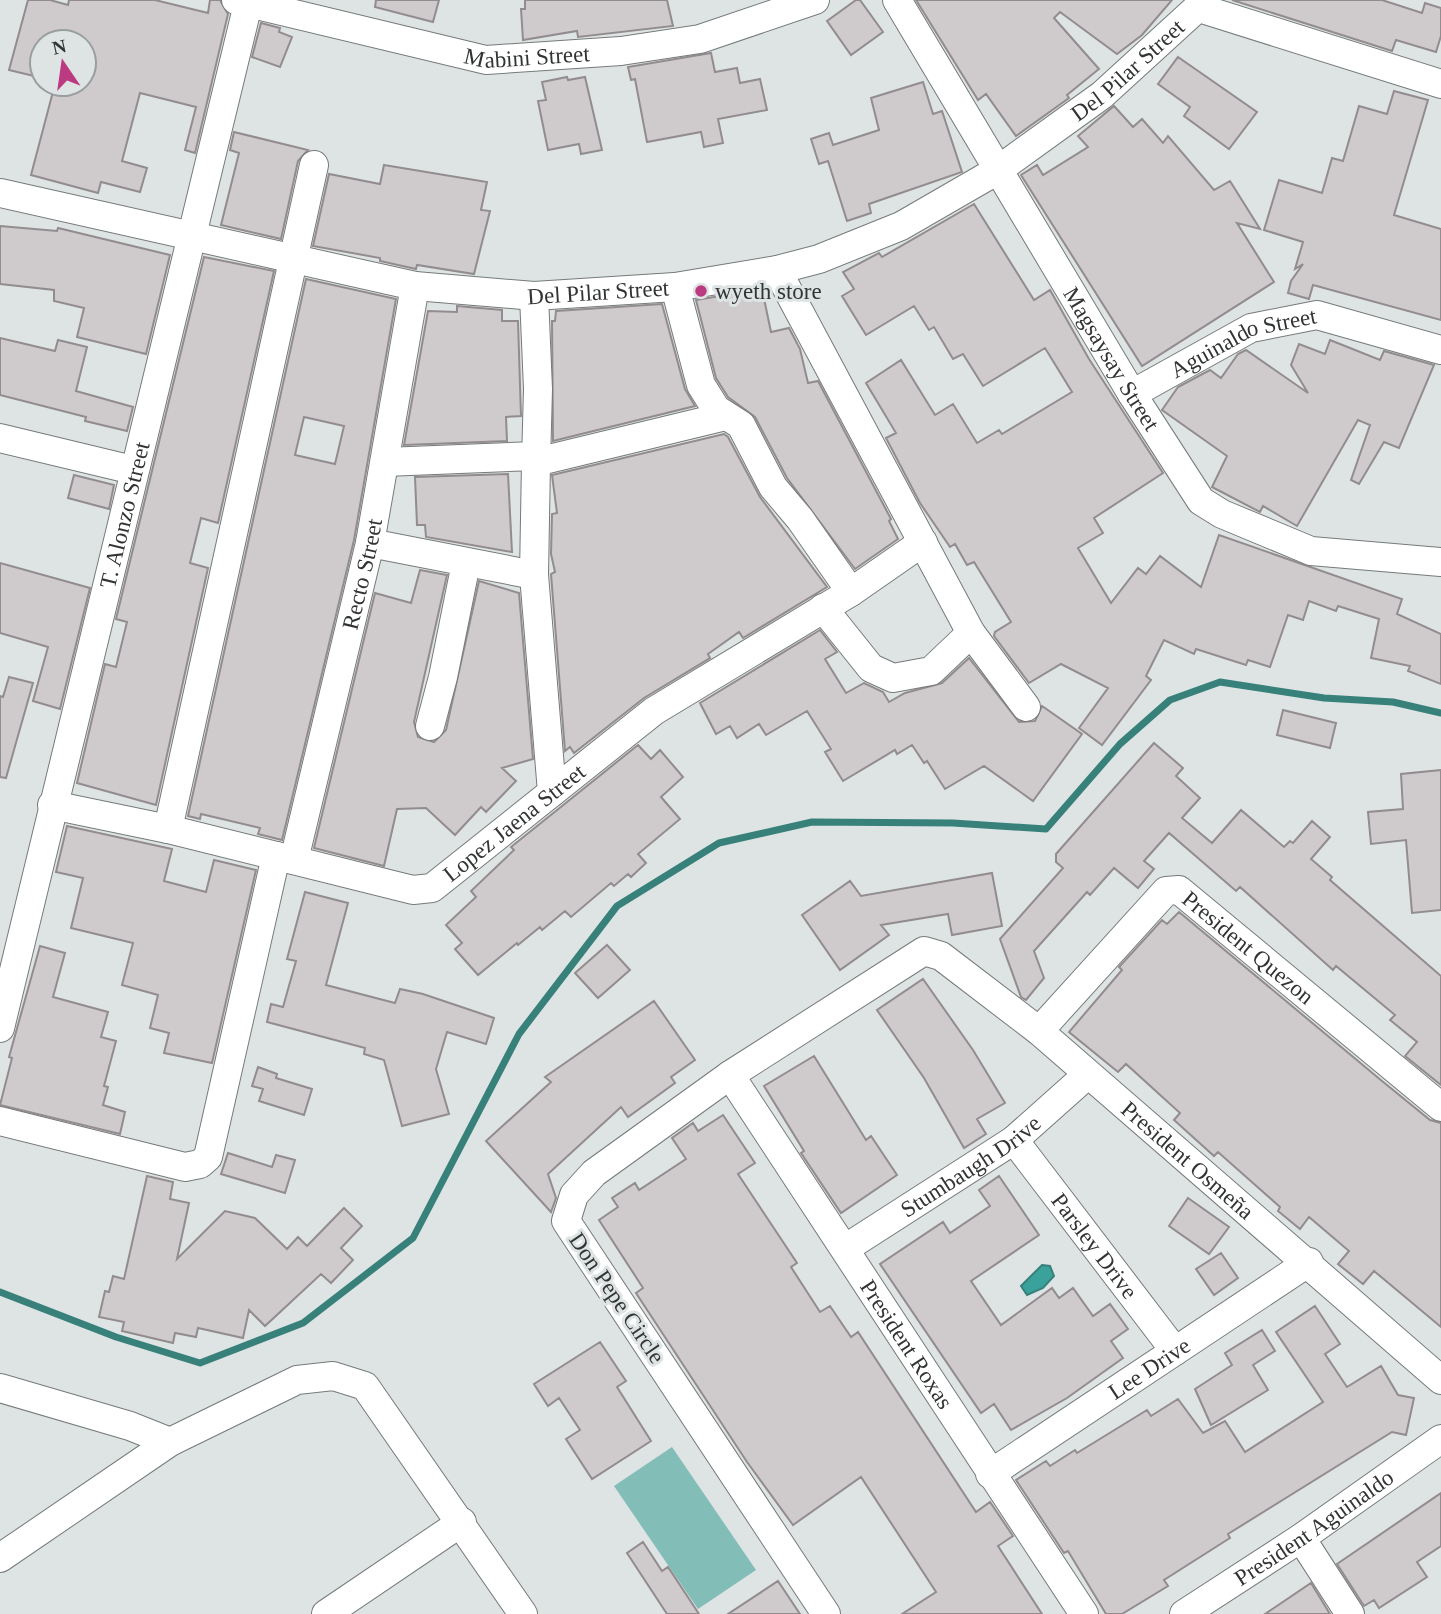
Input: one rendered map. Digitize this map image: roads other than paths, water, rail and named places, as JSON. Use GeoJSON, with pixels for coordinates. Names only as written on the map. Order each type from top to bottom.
{"type":"FeatureCollection","features":[{"type":"Feature","properties":{"kind":"street","name":"Mabini Street"},"geometry":{"type":"LineString","coordinates":[[244,1],[486,60],[621,51],[700,39],[815,0]]}},
{"type":"Feature","properties":{"kind":"street","name":"Magsaysay Street"},"geometry":{"type":"LineString","coordinates":[[897,0],[1132,394],[1201,501],[1222,514],[1311,551],[1441,562]]}},
{"type":"Feature","properties":{"kind":"street","name":"T. Alonzo Street"},"geometry":{"type":"LineString","coordinates":[[0,1028],[244,1]]}},
{"type":"Feature","properties":{"kind":"street","name":"Del Pilar Street"},"geometry":{"type":"LineString","coordinates":[[0,193],[291,261],[415,286],[534,296],[675,287],[777,270],[819,259],[901,226],[998,170],[1102,95],[1202,4]]}},
{"type":"Feature","properties":{"kind":"street"},"geometry":{"type":"LineString","coordinates":[[1202,4],[1441,84]]}},
{"type":"Feature","properties":{"kind":"street"},"geometry":{"type":"LineString","coordinates":[[168,830],[314,165]]}},
{"type":"Feature","properties":{"kind":"street"},"geometry":{"type":"LineString","coordinates":[[777,270],[971,633],[1026,706]]}},
{"type":"Feature","properties":{"kind":"street","name":"Recto Street"},"geometry":{"type":"LineString","coordinates":[[0,1121],[186,1167],[200,1164],[208,1157],[370,543],[415,286]]}},
{"type":"Feature","properties":{"kind":"street"},"geometry":{"type":"LineString","coordinates":[[675,287],[701,385],[716,409],[740,425],[772,487],[800,519],[850,592]]}},
{"type":"Feature","properties":{"kind":"street"},"geometry":{"type":"LineString","coordinates":[[534,296],[534,575],[552,792]]}},
{"type":"Feature","properties":{"kind":"street","name":"Aguinaldo Street"},"geometry":{"type":"LineString","coordinates":[[1132,394],[1251,328],[1317,315],[1441,350]]}},
{"type":"Feature","properties":{"kind":"street"},"geometry":{"type":"LineString","coordinates":[[384,462],[536,459],[726,416]]}},
{"type":"Feature","properties":{"kind":"street"},"geometry":{"type":"LineString","coordinates":[[0,438],[133,471]]}},
{"type":"Feature","properties":{"kind":"street","name":"Lopez Jaena Street"},"geometry":{"type":"LineString","coordinates":[[52,805],[168,830],[413,890],[432,888],[654,711],[850,592],[923,542]]}},
{"type":"Feature","properties":{"kind":"street"},"geometry":{"type":"LineString","coordinates":[[370,543],[534,575]]}},
{"type":"Feature","properties":{"kind":"street"},"geometry":{"type":"LineString","coordinates":[[430,726],[443,677],[466,563]]}},
{"type":"Feature","properties":{"kind":"street"},"geometry":{"type":"LineString","coordinates":[[823,608],[871,667],[893,678],[931,671],[971,633]]}},
{"type":"Feature","properties":{"kind":"street","name":"President Quezon"},"geometry":{"type":"LineString","coordinates":[[1038,1031],[1166,891],[1179,890],[1441,1107]]}},
{"type":"Feature","properties":{"kind":"street","name":"President Osmeña"},"geometry":{"type":"LineString","coordinates":[[924,951],[941,956],[1038,1031],[1309,1262],[1441,1380]]}},
{"type":"Feature","properties":{"kind":"street","name":"Don Pepe Circle"},"geometry":{"type":"LineString","coordinates":[[826,1614],[566,1221],[574,1195],[594,1173],[730,1075],[924,951]]}},
{"type":"Feature","properties":{"kind":"street","name":"Stumbaugh Drive"},"geometry":{"type":"LineString","coordinates":[[846,1248],[1014,1140],[1087,1074]]}},
{"type":"Feature","properties":{"kind":"street","name":"President Roxas"},"geometry":{"type":"LineString","coordinates":[[730,1075],[1084,1614]]}},
{"type":"Feature","properties":{"kind":"street","name":"Parsley Drive"},"geometry":{"type":"LineString","coordinates":[[1014,1140],[1175,1351]]}},
{"type":"Feature","properties":{"kind":"street","name":"Lee Drive"},"geometry":{"type":"LineString","coordinates":[[990,1474],[1309,1262]]}},
{"type":"Feature","properties":{"kind":"street"},"geometry":{"type":"LineString","coordinates":[[0,1558],[170,1442],[297,1380],[333,1376],[365,1386],[462,1522],[523,1614]]}},
{"type":"Feature","properties":{"kind":"street"},"geometry":{"type":"LineString","coordinates":[[0,1388],[130,1426],[170,1442]]}},
{"type":"Feature","properties":{"kind":"street","name":"President Aguinaldo"},"geometry":{"type":"LineString","coordinates":[[1184,1614],[1301,1538],[1441,1439]]}},
{"type":"Feature","properties":{"kind":"street"},"geometry":{"type":"LineString","coordinates":[[326,1614],[462,1522]]}},
{"type":"Feature","properties":{"kind":"street"},"geometry":{"type":"LineString","coordinates":[[1301,1538],[1350,1614]]}},
{"type":"Feature","properties":{"kind":"waterway"},"geometry":{"type":"LineString","coordinates":[[0,1292],[116,1337],[200,1363],[303,1323],[413,1238],[519,1034],[617,906],[719,843],[812,822],[953,823],[1046,829],[1120,744],[1170,700],[1220,682],[1324,698],[1393,702],[1441,713]]}},
{"type":"Feature","properties":{"kind":"place","name":"wyeth store"},"geometry":{"type":"Point","coordinates":[701,291]}}]}
